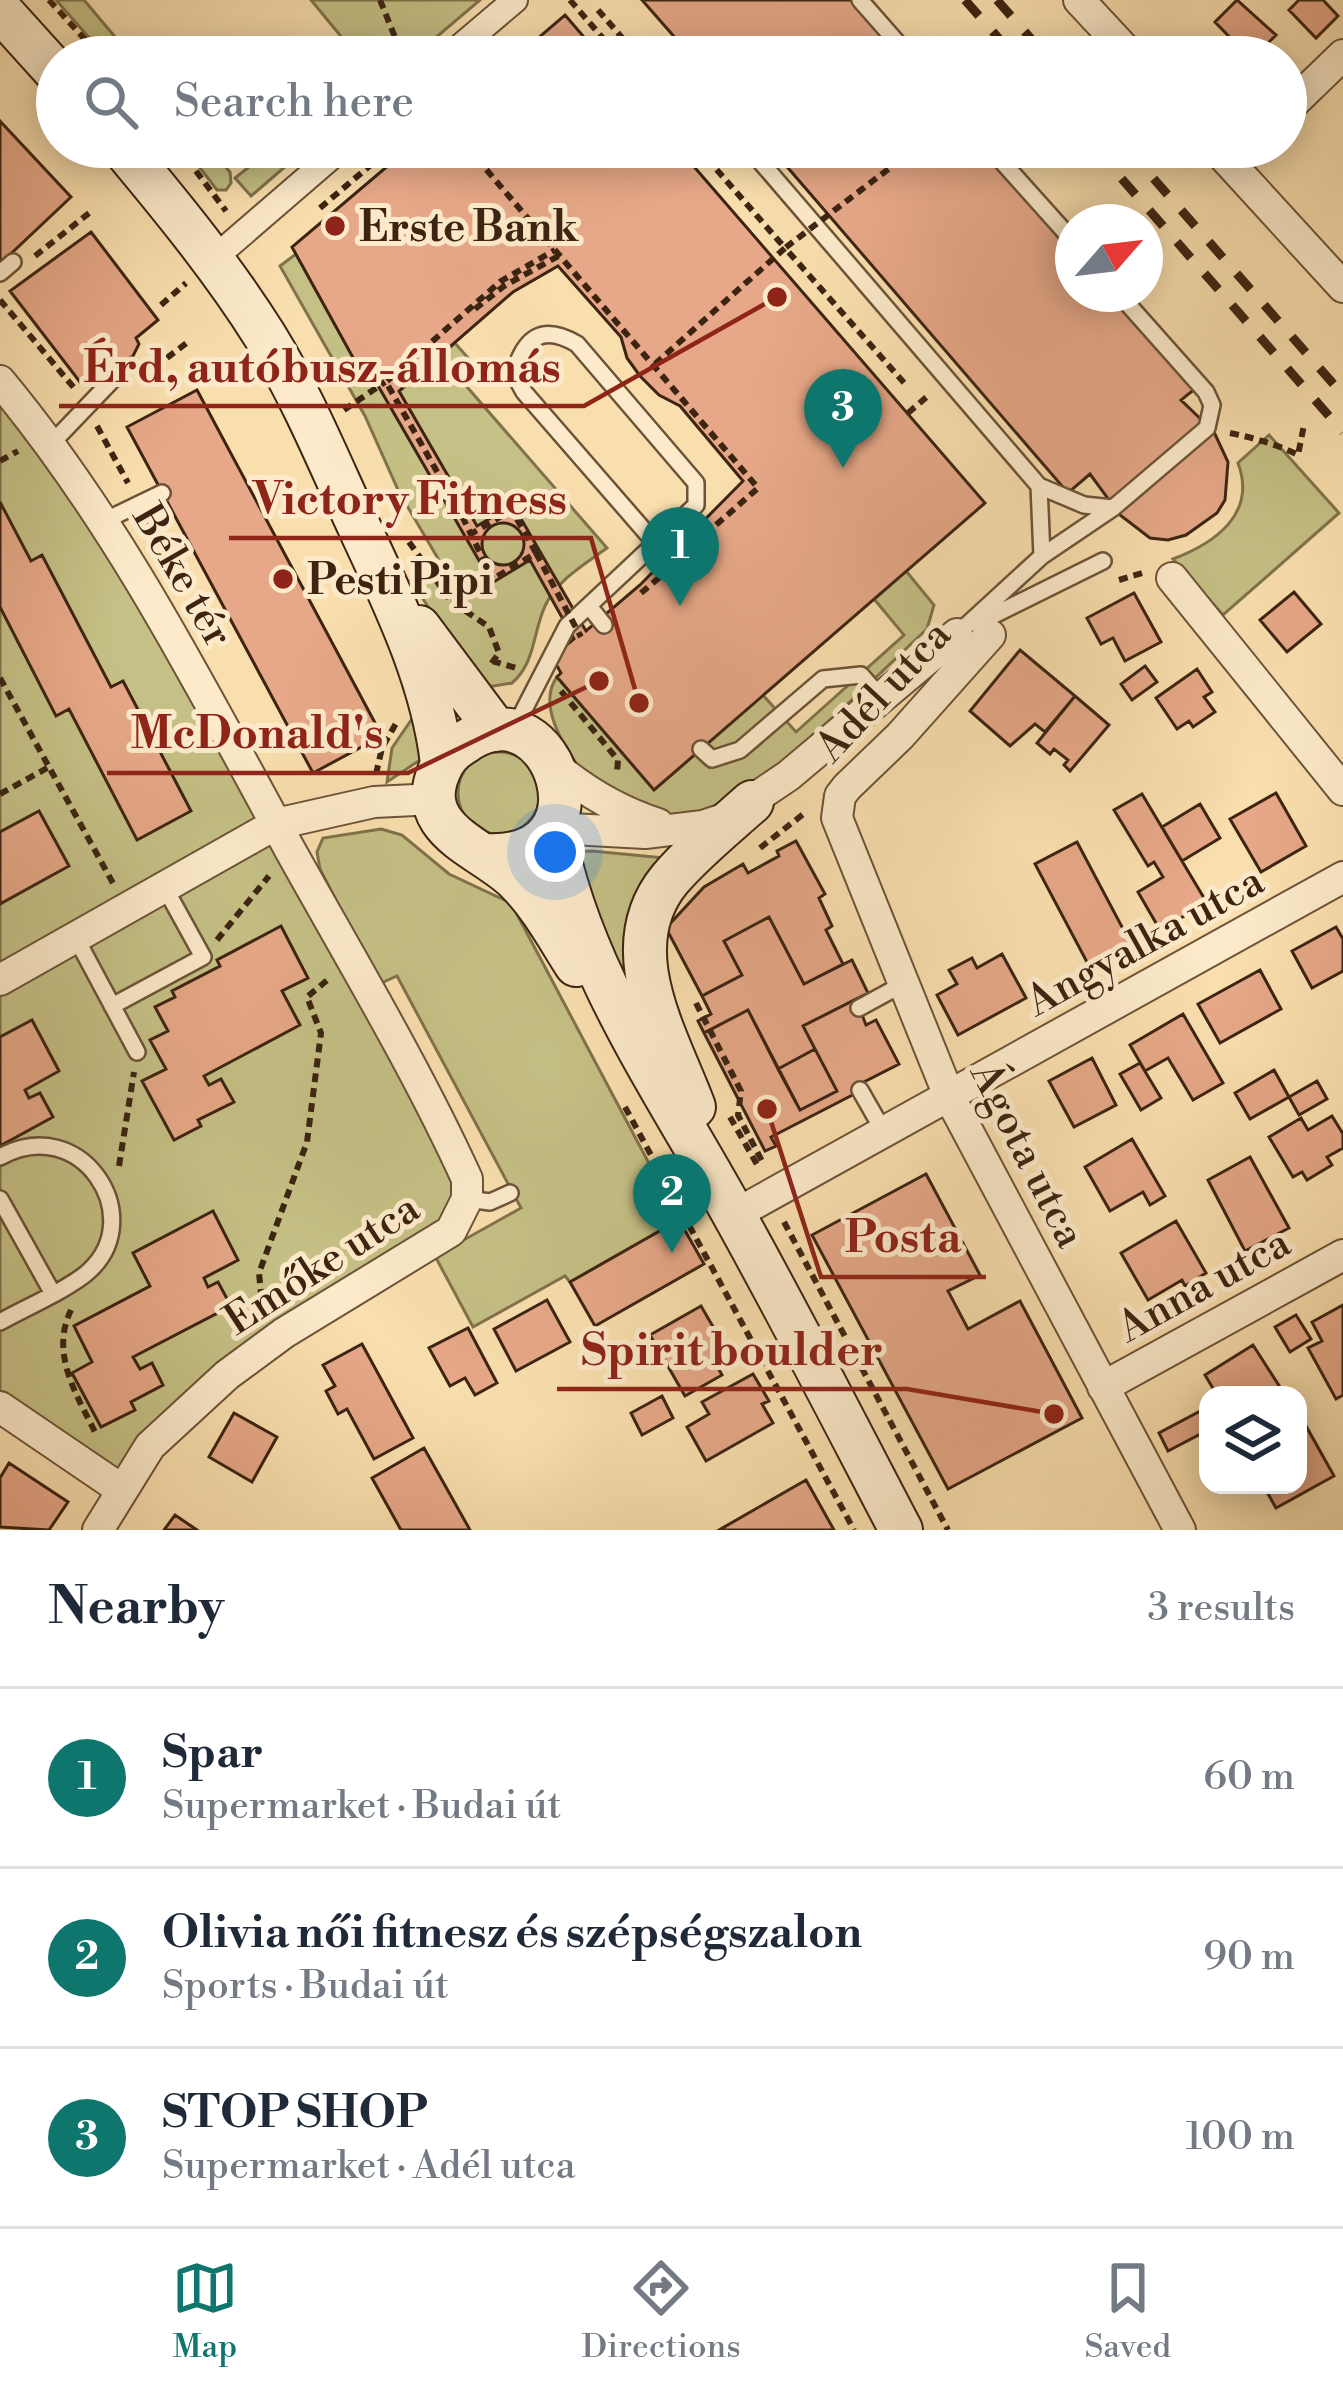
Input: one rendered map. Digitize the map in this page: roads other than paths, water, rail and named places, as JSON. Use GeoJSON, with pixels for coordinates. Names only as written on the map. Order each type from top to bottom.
{"type":"FeatureCollection","features":[{"type":"Feature","properties":{"kind":"main road"},"geometry":{"type":"LineString","coordinates":[[0,10],[36,50]]}},
{"type":"Feature","properties":{"kind":"main road"},"geometry":{"type":"LineString","coordinates":[[139,168],[212,260],[264,334],[299,396],[383,578],[429,698],[441,819],[467,848],[486,855],[517,880],[752,1205]]}},
{"type":"Feature","properties":{"kind":"main road"},"geometry":{"type":"LineString","coordinates":[[383,578],[504,731]]}},
{"type":"Feature","properties":{"kind":"main road"},"geometry":{"type":"LineString","coordinates":[[439,782],[453,750],[481,732],[504,731],[530,739],[556,766],[561,785],[553,828],[567,891],[638,1049]]}},
{"type":"Feature","properties":{"kind":"main road"},"geometry":{"type":"LineString","coordinates":[[752,802],[668,881],[644,928],[645,973],[901,1530]]}},
{"type":"Feature","properties":{"kind":"main road"},"geometry":{"type":"LineString","coordinates":[[486,855],[524,852],[553,828]]}},
{"type":"Feature","properties":{"kind":"street"},"geometry":{"type":"LineString","coordinates":[[473,36],[515,0]]}},
{"type":"Feature","properties":{"kind":"street"},"geometry":{"type":"LineString","coordinates":[[1079,0],[1112,36]]}},
{"type":"Feature","properties":{"kind":"street"},"geometry":{"type":"LineString","coordinates":[[1307,90],[1343,55]]}},
{"type":"Feature","properties":{"kind":"street"},"geometry":{"type":"LineString","coordinates":[[212,260],[319,168]]}},
{"type":"Feature","properties":{"kind":"street"},"geometry":{"type":"LineString","coordinates":[[1244,168],[1343,287]]}},
{"type":"Feature","properties":{"kind":"street","name":"Béke tér"},"geometry":{"type":"LineString","coordinates":[[0,381],[36,446],[104,520],[284,837]]}},
{"type":"Feature","properties":{"kind":"street"},"geometry":{"type":"LineString","coordinates":[[1172,578],[1343,790]]}},
{"type":"Feature","properties":{"kind":"street"},"geometry":{"type":"LineString","coordinates":[[553,828],[645,833],[724,818],[788,776],[957,634]]}},
{"type":"Feature","properties":{"kind":"street","name":"Adél utca"},"geometry":{"type":"LineString","coordinates":[[838,803],[847,787],[900,736],[989,635]]}},
{"type":"Feature","properties":{"kind":"street"},"geometry":{"type":"LineString","coordinates":[[556,766],[578,785],[635,817],[676,829]]}},
{"type":"Feature","properties":{"kind":"street"},"geometry":{"type":"LineString","coordinates":[[0,980],[166,888],[374,802],[439,782]]}},
{"type":"Feature","properties":{"kind":"street","name":"Ágota utca"},"geometry":{"type":"LineString","coordinates":[[838,803],[837,818],[949,1096],[1180,1530]]}},
{"type":"Feature","properties":{"kind":"street","name":"Emőke utca"},"geometry":{"type":"LineString","coordinates":[[98,1530],[150,1446],[226,1375],[452,1231],[466,1198],[466,1179],[457,1157],[284,837]]}},
{"type":"Feature","properties":{"kind":"street","name":"Angyalka utca"},"geometry":{"type":"LineString","coordinates":[[752,1205],[1343,877]]}},
{"type":"Feature","properties":{"kind":"street","name":"Anna utca"},"geometry":{"type":"LineString","coordinates":[[1102,1387],[1343,1255]]}},
{"type":"Feature","properties":{"kind":"street"},"geometry":{"type":"LineString","coordinates":[[0,1407],[122,1490]]}},
{"type":"Feature","properties":{"kind":"lane"},"geometry":{"type":"LineString","coordinates":[[860,0],[892,36]]}},
{"type":"Feature","properties":{"kind":"lane"},"geometry":{"type":"LineString","coordinates":[[766,168],[1039,486],[1084,505],[1113,508]]}},
{"type":"Feature","properties":{"kind":"lane"},"geometry":{"type":"LineString","coordinates":[[1008,168],[1055,222]]}},
{"type":"Feature","properties":{"kind":"lane"},"geometry":{"type":"LineString","coordinates":[[957,634],[1042,556],[1113,508],[1208,428],[1212,405],[1206,392],[1135,312]]}},
{"type":"Feature","properties":{"kind":"lane"},"geometry":{"type":"LineString","coordinates":[[504,731],[567,626],[656,544],[696,505],[696,483],[577,344],[560,333],[540,334],[520,352],[514,374],[524,392],[656,544]]}},
{"type":"Feature","properties":{"kind":"lane"},"geometry":{"type":"LineString","coordinates":[[36,446],[120,372]]}},
{"type":"Feature","properties":{"kind":"lane"},"geometry":{"type":"LineString","coordinates":[[1039,486],[1042,556]]}},
{"type":"Feature","properties":{"kind":"lane"},"geometry":{"type":"LineString","coordinates":[[104,520],[162,493]]}},
{"type":"Feature","properties":{"kind":"lane"},"geometry":{"type":"LineString","coordinates":[[957,634],[1102,561]]}},
{"type":"Feature","properties":{"kind":"lane"},"geometry":{"type":"LineString","coordinates":[[589,606],[604,625]]}},
{"type":"Feature","properties":{"kind":"lane"},"geometry":{"type":"LineString","coordinates":[[701,749],[712,759],[740,750],[824,680],[861,675],[881,698]]}},
{"type":"Feature","properties":{"kind":"lane"},"geometry":{"type":"LineString","coordinates":[[112,1006],[203,957],[166,888]]}},
{"type":"Feature","properties":{"kind":"lane"},"geometry":{"type":"LineString","coordinates":[[76,938],[137,1052]]}},
{"type":"Feature","properties":{"kind":"lane"},"geometry":{"type":"LineString","coordinates":[[859,1008],[903,984]]}},
{"type":"Feature","properties":{"kind":"lane"},"geometry":{"type":"LineString","coordinates":[[860,1090],[884,1132]]}},
{"type":"Feature","properties":{"kind":"lane"},"geometry":{"type":"LineString","coordinates":[[0,1157],[37,1144],[62,1149],[84,1160],[112,1211],[109,1242],[89,1271],[0,1322]]}},
{"type":"Feature","properties":{"kind":"lane"},"geometry":{"type":"LineString","coordinates":[[466,1198],[490,1202],[510,1193]]}},
{"type":"Feature","properties":{"kind":"lane"},"geometry":{"type":"LineString","coordinates":[[0,1199],[52,1292]]}},
{"type":"Feature","properties":{"kind":"railway"},"geometry":{"type":"LineString","coordinates":[[965,0],[997,36]]}},
{"type":"Feature","properties":{"kind":"railway"},"geometry":{"type":"LineString","coordinates":[[997,0],[1029,36]]}},
{"type":"Feature","properties":{"kind":"railway"},"geometry":{"type":"LineString","coordinates":[[1112,168],[1343,432]]}},
{"type":"Feature","properties":{"kind":"railway"},"geometry":{"type":"LineString","coordinates":[[1144,168],[1343,395]]}},
{"type":"Feature","properties":{"kind":"place","name":"Erste Bank"},"geometry":{"type":"Point","coordinates":[335,226]}},
{"type":"Feature","properties":{"kind":"place","name":"Érd, autóbusz-állomás"},"geometry":{"type":"Point","coordinates":[777,297]}},
{"type":"Feature","properties":{"kind":"place","name":"STOP SHOP"},"geometry":{"type":"Point","coordinates":[843,468]}},
{"type":"Feature","properties":{"kind":"place","name":"Pesti Pipi"},"geometry":{"type":"Point","coordinates":[283,579]}},
{"type":"Feature","properties":{"kind":"place","name":"Spar"},"geometry":{"type":"Point","coordinates":[680,606]}},
{"type":"Feature","properties":{"kind":"place","name":"McDonald's"},"geometry":{"type":"Point","coordinates":[599,681]}},
{"type":"Feature","properties":{"kind":"place","name":"Victory Fitness"},"geometry":{"type":"Point","coordinates":[639,703]}},
{"type":"Feature","properties":{"kind":"place","name":"Posta"},"geometry":{"type":"Point","coordinates":[767,1109]}},
{"type":"Feature","properties":{"kind":"place","name":"Olivia női fitnesz és szépségszalon"},"geometry":{"type":"Point","coordinates":[672,1253]}},
{"type":"Feature","properties":{"kind":"place","name":"Spirit boulder"},"geometry":{"type":"Point","coordinates":[1054,1414]}}]}
